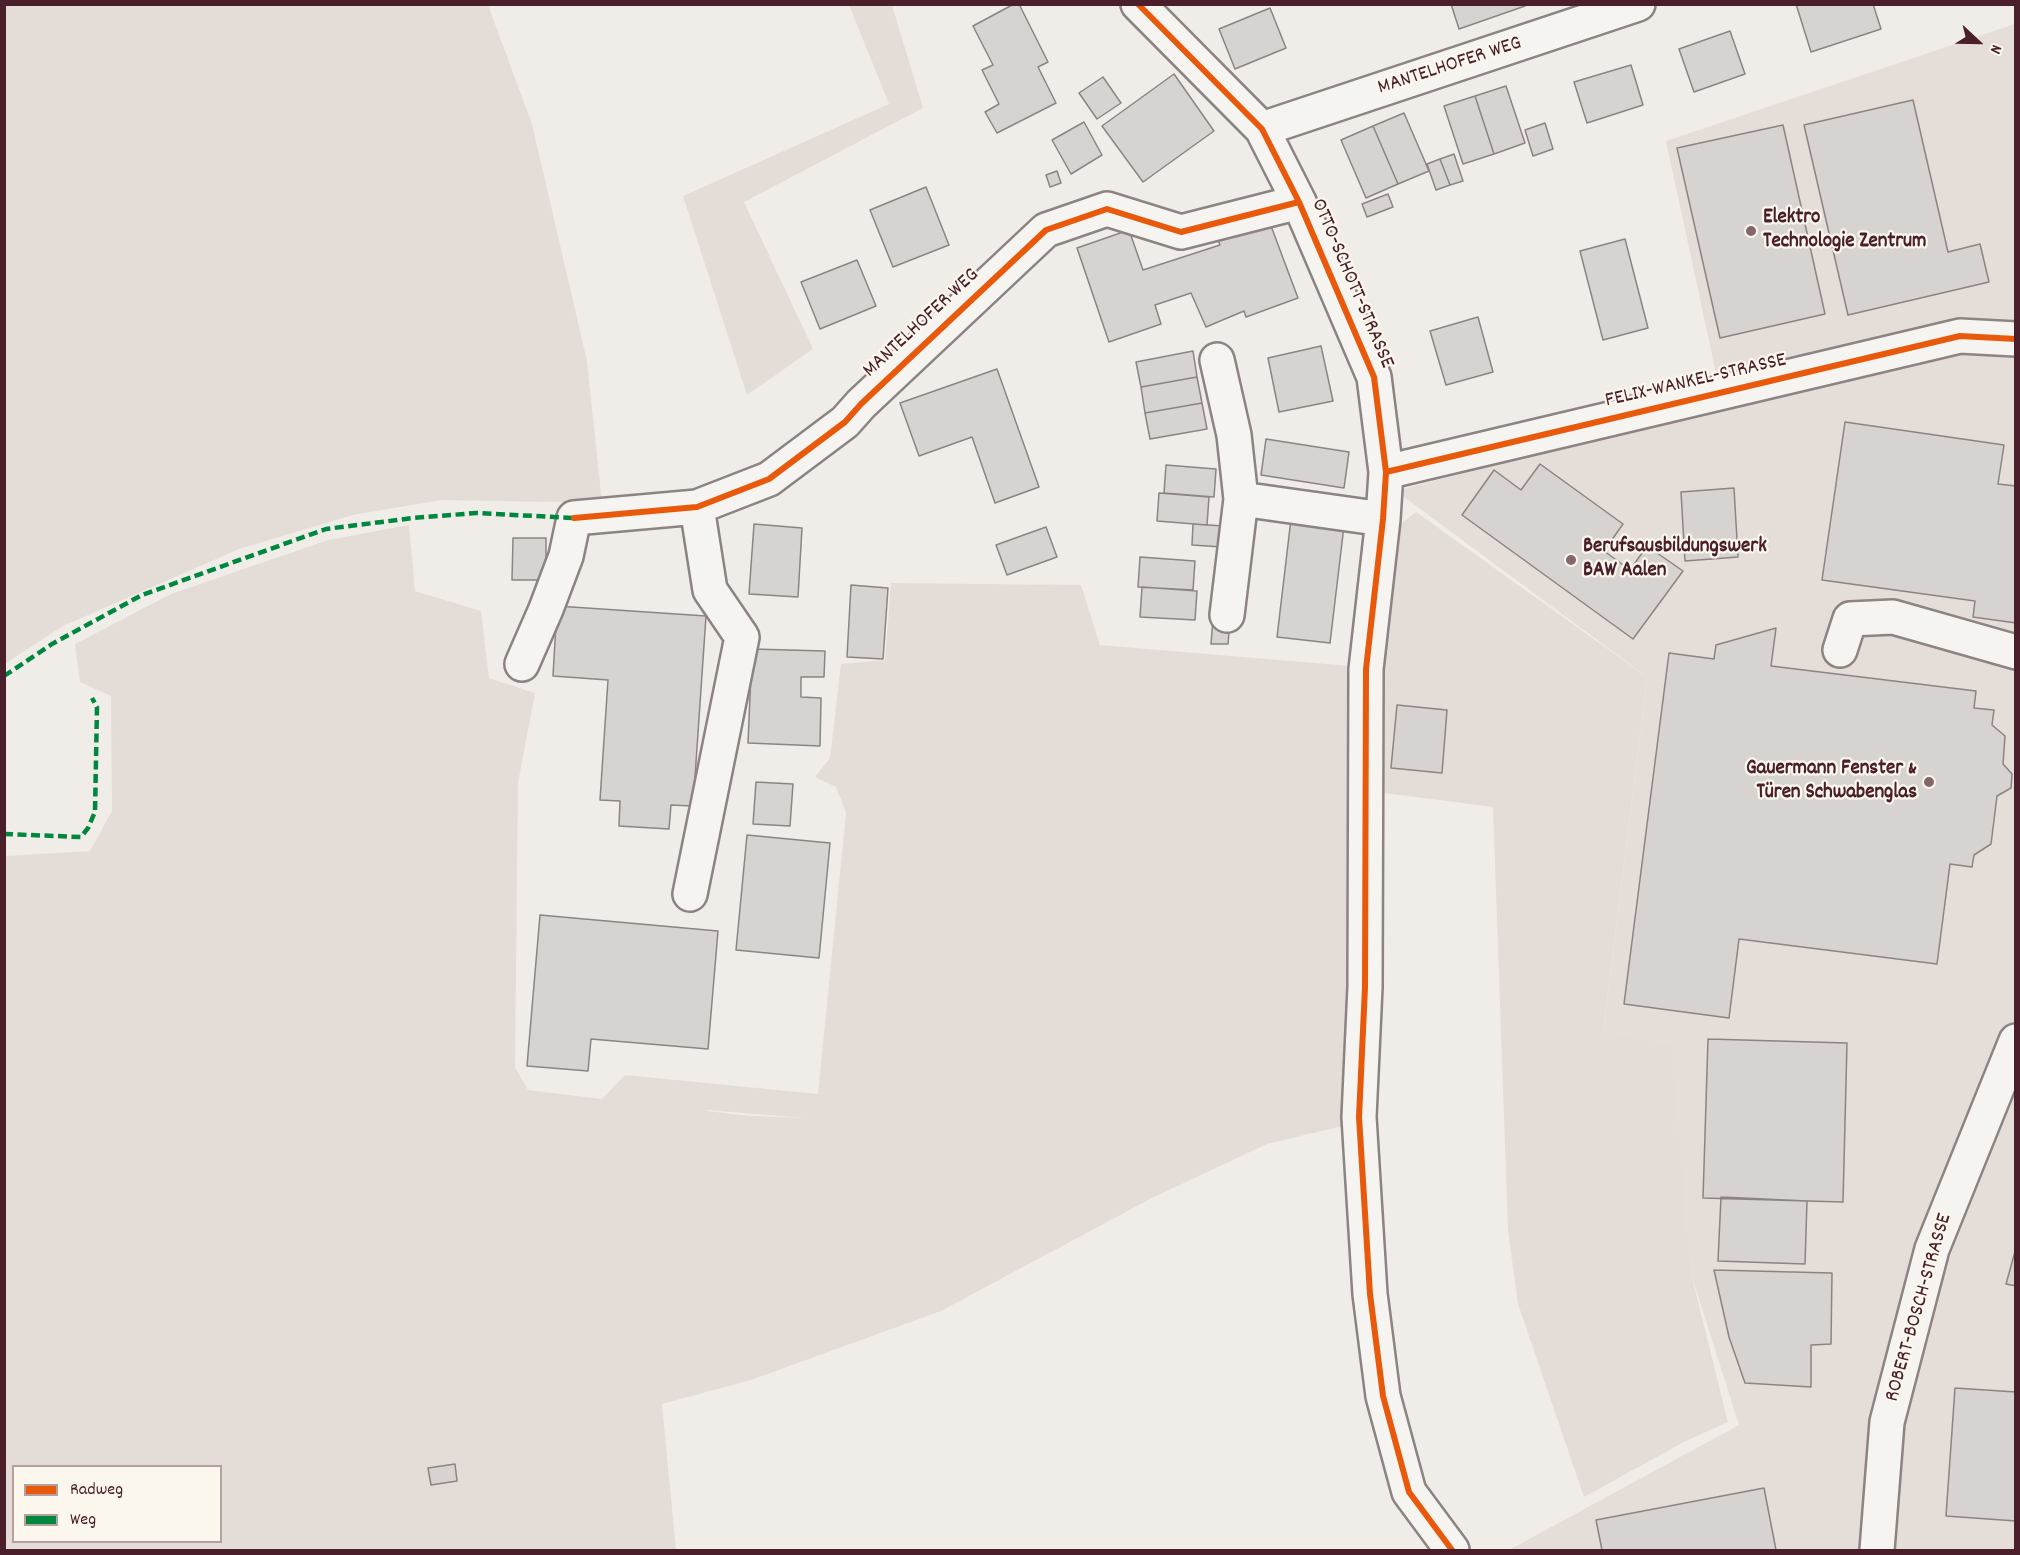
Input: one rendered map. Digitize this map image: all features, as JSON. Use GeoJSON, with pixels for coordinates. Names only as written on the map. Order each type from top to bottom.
{"type":"FeatureCollection","features":[{"type":"Feature","properties":{"kind":"street","name":"OTTO-SCHOTT-STRASSE"},"geometry":{"type":"LineString","coordinates":[[1138,4],[1262,129],[1299,202],[1374,378],[1386,472],[1366,669],[1365,987],[1359,1117],[1370,1294],[1383,1396],[1409,1492],[1452,1551]]}},
{"type":"Feature","properties":{"kind":"street","name":"MANTELHOFER WEG"},"geometry":{"type":"LineString","coordinates":[[1262,129],[1638,4]]}},
{"type":"Feature","properties":{"kind":"street","name":"MANTELHOFER WEG"},"geometry":{"type":"LineString","coordinates":[[522,664],[566,556],[574,518],[697,507],[769,479],[845,422],[861,404],[1046,230],[1107,209],[1181,232],[1299,202]]}},
{"type":"Feature","properties":{"kind":"street","name":"FELIX-WANKEL-STRASSE"},"geometry":{"type":"LineString","coordinates":[[1386,472],[1960,336],[2016,339]]}},
{"type":"Feature","properties":{"kind":"street"},"geometry":{"type":"LineString","coordinates":[[1217,360],[1234,435],[1241,499],[1227,615]]}},
{"type":"Feature","properties":{"kind":"street"},"geometry":{"type":"LineString","coordinates":[[1241,499],[1383,519]]}},
{"type":"Feature","properties":{"kind":"street"},"geometry":{"type":"LineString","coordinates":[[690,894],[742,637],[710,590],[697,507]]}},
{"type":"Feature","properties":{"kind":"street"},"geometry":{"type":"LineString","coordinates":[[1840,650],[1850,619],[1893,617],[2016,652]]}},
{"type":"Feature","properties":{"kind":"street","name":"ROBERT-BOSCH-STRASSE"},"geometry":{"type":"LineString","coordinates":[[1877,1551],[1887,1422],[1932,1249],[2016,1041]]}},
{"type":"Feature","properties":{"kind":"shaded area"},"geometry":{"type":"Polygon","coordinates":[[[5,5],[488,5],[532,124],[587,361],[602,503],[442,500],[353,515],[239,549],[63,626],[5,664],[5,5]]]}},
{"type":"Feature","properties":{"kind":"shaded area"},"geometry":{"type":"Polygon","coordinates":[[[849,5],[892,5],[923,108],[744,202],[813,349],[747,395],[683,196],[889,104],[849,5]]]}},
{"type":"Feature","properties":{"kind":"shaded area"},"geometry":{"type":"Polygon","coordinates":[[[2015,24],[2015,1550],[1509,1550],[1739,1425],[1692,1277],[1670,1046],[1603,1034],[1647,677],[1396,491],[1723,406],[1666,141],[2015,24]]]}},
{"type":"Feature","properties":{"kind":"shaded area"},"geometry":{"type":"Polygon","coordinates":[[[1416,512],[1647,677],[1603,1033],[1671,1045],[1692,1277],[1728,1422],[1684,1442],[1584,1497],[1518,1304],[1508,1231],[1493,807],[1368,791],[1393,530],[1416,512]]]}},
{"type":"Feature","properties":{"kind":"shaded area"},"geometry":{"type":"Polygon","coordinates":[[[409,525],[415,591],[481,611],[489,678],[535,693],[518,783],[515,1067],[528,1090],[602,1099],[625,1075],[818,1094],[846,812],[836,787],[815,777],[830,758],[841,664],[885,660],[891,583],[1081,585],[1100,645],[1351,666],[1354,939],[1347,1125],[1267,1144],[1152,1198],[941,1311],[751,1380],[662,1404],[676,1550],[5,1550],[5,856],[90,851],[112,811],[111,696],[80,682],[75,644],[171,594],[328,540],[409,525]],[[707,1110],[751,1116],[804,1118],[707,1110]]]}},
{"type":"Feature","properties":{"kind":"building"},"geometry":{"type":"Polygon","coordinates":[[[1014,4],[1019,4],[1048,62],[1038,67],[1056,103],[997,133],[985,112],[999,104],[982,70],[993,65],[973,26],[1014,4]]]}},
{"type":"Feature","properties":{"kind":"building"},"geometry":{"type":"Polygon","coordinates":[[[1451,4],[1524,4],[1525,6],[1459,29],[1451,4]]]}},
{"type":"Feature","properties":{"kind":"building"},"geometry":{"type":"Polygon","coordinates":[[[1796,4],[1873,4],[1881,29],[1811,52],[1796,4]]]}},
{"type":"Feature","properties":{"kind":"building"},"geometry":{"type":"Polygon","coordinates":[[[1270,8],[1286,48],[1235,69],[1219,29],[1270,8]]]}},
{"type":"Feature","properties":{"kind":"building"},"geometry":{"type":"Polygon","coordinates":[[[1730,31],[1745,74],[1694,92],[1679,49],[1730,31]]]}},
{"type":"Feature","properties":{"kind":"building"},"geometry":{"type":"Polygon","coordinates":[[[1631,65],[1643,105],[1587,123],[1574,82],[1631,65]]]}},
{"type":"Feature","properties":{"kind":"building"},"geometry":{"type":"Polygon","coordinates":[[[1174,74],[1214,131],[1143,182],[1102,126],[1174,74]]]}},
{"type":"Feature","properties":{"kind":"building"},"geometry":{"type":"Polygon","coordinates":[[[1103,77],[1121,103],[1097,119],[1079,93],[1103,77]]]}},
{"type":"Feature","properties":{"kind":"building"},"geometry":{"type":"Polygon","coordinates":[[[1506,86],[1525,143],[1494,154],[1475,96],[1506,86]]]}},
{"type":"Feature","properties":{"kind":"building"},"geometry":{"type":"Polygon","coordinates":[[[1475,96],[1494,154],[1463,164],[1444,106],[1475,96]]]}},
{"type":"Feature","properties":{"kind":"building"},"geometry":{"type":"Polygon","coordinates":[[[1913,100],[1948,252],[1980,244],[1989,282],[1848,315],[1804,125],[1913,100]]]}},
{"type":"Feature","properties":{"kind":"building"},"geometry":{"type":"Polygon","coordinates":[[[1404,113],[1429,171],[1398,184],[1373,126],[1404,113]]]}},
{"type":"Feature","properties":{"kind":"building"},"geometry":{"type":"Polygon","coordinates":[[[1084,122],[1102,155],[1071,174],[1052,140],[1084,122]]]}},
{"type":"Feature","properties":{"kind":"building"},"geometry":{"type":"Polygon","coordinates":[[[1545,123],[1553,149],[1533,156],[1525,130],[1545,123]]]}},
{"type":"Feature","properties":{"kind":"building","name":"Elektro Technologie Zentrum"},"geometry":{"type":"Polygon","coordinates":[[[1783,125],[1825,314],[1720,338],[1677,148],[1783,125]]]}},
{"type":"Feature","properties":{"kind":"building"},"geometry":{"type":"Polygon","coordinates":[[[1373,126],[1398,184],[1366,198],[1341,140],[1373,126]]]}},
{"type":"Feature","properties":{"kind":"building"},"geometry":{"type":"Polygon","coordinates":[[[1454,154],[1463,181],[1450,185],[1440,159],[1454,154]]]}},
{"type":"Feature","properties":{"kind":"building"},"geometry":{"type":"Polygon","coordinates":[[[1440,159],[1450,185],[1436,190],[1427,164],[1440,159]]]}},
{"type":"Feature","properties":{"kind":"building"},"geometry":{"type":"Polygon","coordinates":[[[1057,171],[1061,183],[1050,187],[1046,175],[1057,171]]]}},
{"type":"Feature","properties":{"kind":"building"},"geometry":{"type":"Polygon","coordinates":[[[926,187],[949,245],[893,267],[870,210],[926,187]]]}},
{"type":"Feature","properties":{"kind":"building"},"geometry":{"type":"Polygon","coordinates":[[[1388,194],[1393,207],[1367,217],[1362,204],[1388,194]]]}},
{"type":"Feature","properties":{"kind":"building"},"geometry":{"type":"Polygon","coordinates":[[[1268,218],[1298,298],[1246,317],[1244,311],[1206,327],[1191,293],[1155,305],[1161,324],[1109,342],[1077,248],[1129,230],[1143,270],[1220,245],[1217,237],[1268,218]]]}},
{"type":"Feature","properties":{"kind":"building"},"geometry":{"type":"Polygon","coordinates":[[[1625,239],[1648,328],[1603,340],[1580,251],[1625,239]]]}},
{"type":"Feature","properties":{"kind":"building"},"geometry":{"type":"Polygon","coordinates":[[[857,260],[876,306],[820,329],[801,282],[857,260]]]}},
{"type":"Feature","properties":{"kind":"building"},"geometry":{"type":"Polygon","coordinates":[[[1478,317],[1493,372],[1446,385],[1430,331],[1478,317]]]}},
{"type":"Feature","properties":{"kind":"building"},"geometry":{"type":"Polygon","coordinates":[[[1321,346],[1333,401],[1279,412],[1268,358],[1321,346]]]}},
{"type":"Feature","properties":{"kind":"building"},"geometry":{"type":"Polygon","coordinates":[[[1193,351],[1197,377],[1141,387],[1136,362],[1193,351]]]}},
{"type":"Feature","properties":{"kind":"building"},"geometry":{"type":"Polygon","coordinates":[[[997,369],[1039,487],[995,503],[972,437],[919,456],[900,403],[997,369]]]}},
{"type":"Feature","properties":{"kind":"building"},"geometry":{"type":"Polygon","coordinates":[[[1197,377],[1202,403],[1145,413],[1141,387],[1197,377]]]}},
{"type":"Feature","properties":{"kind":"building"},"geometry":{"type":"Polygon","coordinates":[[[1202,403],[1207,429],[1150,439],[1145,413],[1202,403]]]}},
{"type":"Feature","properties":{"kind":"building"},"geometry":{"type":"Polygon","coordinates":[[[1845,422],[2004,445],[1998,484],[2016,486],[2016,623],[1973,617],[1975,601],[1822,580],[1845,422]]]}},
{"type":"Feature","properties":{"kind":"building"},"geometry":{"type":"Polygon","coordinates":[[[1266,439],[1349,452],[1344,488],[1261,475],[1266,439]]]}},
{"type":"Feature","properties":{"kind":"building","name":"Berufsausbildungswerk BAW Aalen"},"geometry":{"type":"Polygon","coordinates":[[[1540,464],[1623,524],[1604,551],[1630,570],[1647,546],[1683,571],[1633,639],[1462,515],[1494,470],[1521,490],[1540,464]]]}},
{"type":"Feature","properties":{"kind":"building"},"geometry":{"type":"Polygon","coordinates":[[[1166,465],[1216,469],[1214,497],[1164,493],[1166,465]]]}},
{"type":"Feature","properties":{"kind":"building"},"geometry":{"type":"Polygon","coordinates":[[[1734,488],[1738,557],[1685,561],[1681,492],[1734,488]]]}},
{"type":"Feature","properties":{"kind":"building"},"geometry":{"type":"Polygon","coordinates":[[[1159,493],[1209,497],[1207,525],[1157,521],[1159,493]]]}},
{"type":"Feature","properties":{"kind":"building"},"geometry":{"type":"Polygon","coordinates":[[[1291,519],[1344,526],[1330,643],[1277,637],[1291,519]]]}},
{"type":"Feature","properties":{"kind":"building"},"geometry":{"type":"Polygon","coordinates":[[[754,524],[802,528],[798,597],[749,594],[754,524]]]}},
{"type":"Feature","properties":{"kind":"building"},"geometry":{"type":"Polygon","coordinates":[[[1193,524],[1224,526],[1222,547],[1192,545],[1193,524]]]}},
{"type":"Feature","properties":{"kind":"building"},"geometry":{"type":"Polygon","coordinates":[[[1046,527],[1057,557],[1007,575],[996,545],[1046,527]]]}},
{"type":"Feature","properties":{"kind":"building"},"geometry":{"type":"Polygon","coordinates":[[[513,538],[546,538],[546,580],[512,580],[513,538]]]}},
{"type":"Feature","properties":{"kind":"building"},"geometry":{"type":"Polygon","coordinates":[[[1140,557],[1195,561],[1193,590],[1138,587],[1140,557]]]}},
{"type":"Feature","properties":{"kind":"building"},"geometry":{"type":"Polygon","coordinates":[[[851,585],[888,588],[883,659],[847,657],[851,585]]]}},
{"type":"Feature","properties":{"kind":"building"},"geometry":{"type":"Polygon","coordinates":[[[1142,587],[1197,591],[1195,620],[1140,617],[1142,587]]]}},
{"type":"Feature","properties":{"kind":"building"},"geometry":{"type":"Polygon","coordinates":[[[557,606],[706,616],[693,806],[671,805],[669,829],[619,826],[620,801],[600,800],[608,680],[553,676],[557,606]]]}},
{"type":"Feature","properties":{"kind":"building"},"geometry":{"type":"Polygon","coordinates":[[[1213,619],[1230,620],[1228,644],[1211,644],[1213,619]]]}},
{"type":"Feature","properties":{"kind":"building"},"geometry":{"type":"Polygon","coordinates":[[[1776,628],[1771,666],[1976,691],[1974,708],[1994,710],[1992,725],[2005,736],[2003,764],[2012,774],[2011,788],[1997,796],[1991,844],[1974,855],[1972,867],[1950,864],[1937,964],[1739,939],[1729,1018],[1624,1004],[1669,653],[1714,659],[1716,645],[1776,628]]]}},
{"type":"Feature","properties":{"kind":"building"},"geometry":{"type":"Polygon","coordinates":[[[752,649],[825,651],[824,677],[801,677],[801,697],[821,698],[820,746],[748,743],[752,649]]]}},
{"type":"Feature","properties":{"kind":"building"},"geometry":{"type":"Polygon","coordinates":[[[1397,705],[1447,710],[1442,773],[1391,768],[1397,705]]]}},
{"type":"Feature","properties":{"kind":"building"},"geometry":{"type":"Polygon","coordinates":[[[756,782],[793,784],[790,826],[753,824],[756,782]]]}},
{"type":"Feature","properties":{"kind":"building"},"geometry":{"type":"Polygon","coordinates":[[[747,835],[830,843],[819,958],[736,950],[747,835]]]}},
{"type":"Feature","properties":{"kind":"building"},"geometry":{"type":"Polygon","coordinates":[[[540,915],[718,931],[708,1049],[591,1039],[588,1071],[527,1066],[540,915]]]}},
{"type":"Feature","properties":{"kind":"building"},"geometry":{"type":"Polygon","coordinates":[[[1708,1039],[1847,1043],[1843,1202],[1703,1198],[1708,1039]]]}},
{"type":"Feature","properties":{"kind":"building"},"geometry":{"type":"Polygon","coordinates":[[[1721,1197],[1807,1201],[1805,1264],[1718,1261],[1721,1197]]]}},
{"type":"Feature","properties":{"kind":"building"},"geometry":{"type":"Polygon","coordinates":[[[2016,1248],[2016,1286],[2006,1284],[2016,1248]]]}},
{"type":"Feature","properties":{"kind":"building"},"geometry":{"type":"Polygon","coordinates":[[[1714,1270],[1832,1273],[1831,1344],[1811,1345],[1811,1387],[1745,1383],[1729,1337],[1714,1270]]]}},
{"type":"Feature","properties":{"kind":"building"},"geometry":{"type":"Polygon","coordinates":[[[1955,1388],[2016,1392],[2016,1521],[1946,1516],[1955,1388]]]}},
{"type":"Feature","properties":{"kind":"building"},"geometry":{"type":"Polygon","coordinates":[[[455,1464],[457,1481],[431,1485],[428,1468],[455,1464]]]}},
{"type":"Feature","properties":{"kind":"building"},"geometry":{"type":"Polygon","coordinates":[[[1764,1488],[1776,1550],[1602,1550],[1596,1520],[1764,1488]]]}},
{"type":"Feature","properties":{"kind":"marked path"},"geometry":{"type":"LineString","coordinates":[[4,676],[52,644],[142,595],[326,529],[476,513],[574,518]]}},
{"type":"Feature","properties":{"kind":"marked path"},"geometry":{"type":"LineString","coordinates":[[4,834],[81,837],[88,828],[95,812],[97,707],[92,698]]}},
{"type":"Feature","properties":{"kind":"cycle path"},"geometry":{"type":"LineString","coordinates":[[1138,4],[1262,129],[1299,202],[1374,377],[1386,472],[1366,669],[1365,987],[1359,1117],[1370,1294],[1383,1396],[1409,1492],[1452,1550]]}},
{"type":"Feature","properties":{"kind":"cycle path"},"geometry":{"type":"LineString","coordinates":[[574,518],[697,507],[769,479],[845,422],[861,404],[1046,230],[1107,209],[1181,232],[1299,202]]}},
{"type":"Feature","properties":{"kind":"cycle path"},"geometry":{"type":"LineString","coordinates":[[1386,472],[1960,336],[2016,339]]}},
{"type":"Feature","properties":{"kind":"place","name":"Elektro Technologie Zentrum"},"geometry":{"type":"Point","coordinates":[1751,231]}},
{"type":"Feature","properties":{"kind":"place","name":"Berufsausbildungswerk BAW Aalen"},"geometry":{"type":"Point","coordinates":[1571,560]}},
{"type":"Feature","properties":{"kind":"place","name":"Gauermann Fenster & Türen Schwabenglas"},"geometry":{"type":"Point","coordinates":[1929,782]}}]}
